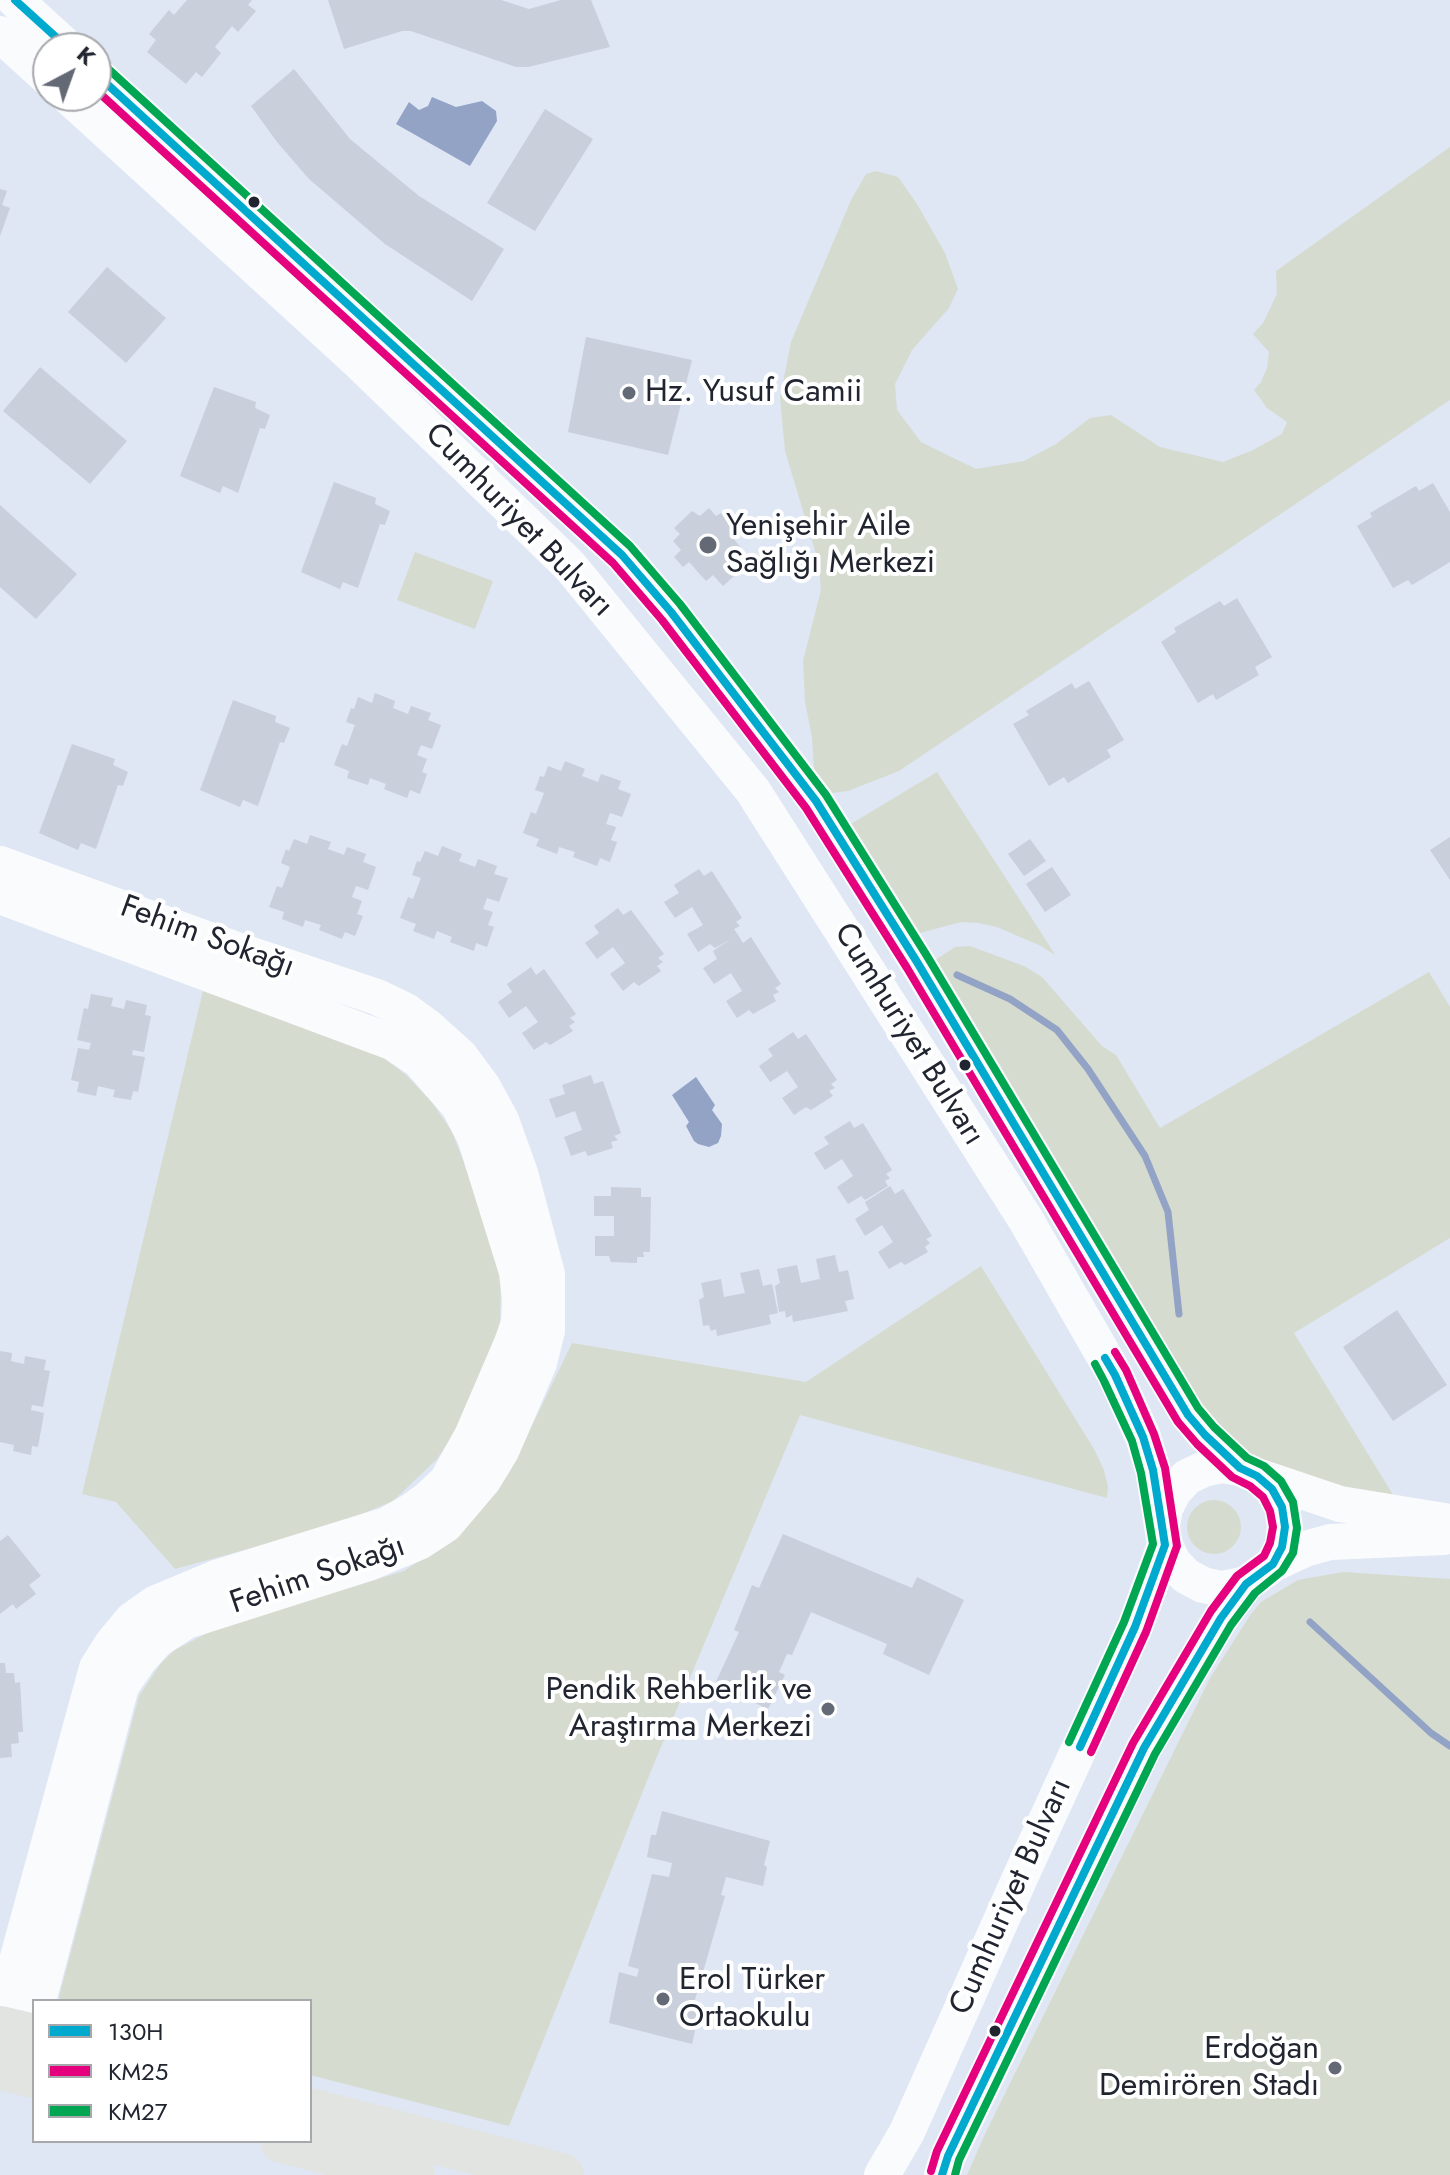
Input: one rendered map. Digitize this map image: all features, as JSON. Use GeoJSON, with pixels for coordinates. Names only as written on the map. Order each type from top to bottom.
{"type":"FeatureCollection","features":[{"type":"Feature","properties":{"kind":"main road"},"geometry":{"type":"LineString","coordinates":[[312,2111],[562,2175]]}},
{"type":"Feature","properties":{"kind":"main road"},"geometry":{"type":"LineString","coordinates":[[290,2143],[413,2175]]}},
{"type":"Feature","properties":{"kind":"street"},"geometry":{"type":"LineString","coordinates":[[15,0],[50,32]]}},
{"type":"Feature","properties":{"kind":"street"},"geometry":{"type":"LineString","coordinates":[[0,34],[32,63]]}},
{"type":"Feature","properties":{"kind":"street","name":"Cumhuriyet Bulvarı"},"geometry":{"type":"LineString","coordinates":[[112,91],[252,240],[359,362],[570,566],[744,779],[1026,1220],[1115,1375],[1143,1437],[1164,1536],[1135,1627],[907,2132],[882,2175]]}},
{"type":"Feature","properties":{"kind":"street","name":"Cumhuriyet Bulvarı"},"geometry":{"type":"LineString","coordinates":[[88,112],[252,240],[622,555],[671,612],[804,785],[917,962],[1188,1415],[1205,1435],[1249,1472]]}},
{"type":"Feature","properties":{"kind":"street"},"geometry":{"type":"LineString","coordinates":[[765,809],[804,785]]}},
{"type":"Feature","properties":{"kind":"street","name":"Fehim Sokağı"},"geometry":{"type":"LineString","coordinates":[[0,864],[61,902],[394,1043],[419,1060],[459,1106],[475,1137],[517,1272],[520,1300],[519,1323],[512,1343],[472,1436],[447,1481],[428,1499],[387,1525],[216,1578],[156,1603],[132,1620],[112,1644],[97,1668],[18,2039]]}},
{"type":"Feature","properties":{"kind":"street","name":"Fehim Sokağı"},"geometry":{"type":"LineString","coordinates":[[0,896],[61,902]]}},
{"type":"Feature","properties":{"kind":"street"},"geometry":{"type":"LineString","coordinates":[[1450,1522],[1340,1504],[1222,1465],[1187,1477],[1174,1491],[1165,1508],[1164,1536],[1173,1562],[1186,1576],[1203,1585],[1222,1589],[1260,1574],[1305,1549],[1330,1542],[1450,1536]]}},
{"type":"Feature","properties":{"kind":"street"},"geometry":{"type":"LineString","coordinates":[[1249,1472],[1272,1489],[1282,1507],[1285,1527],[1282,1547],[1260,1574]]}},
{"type":"Feature","properties":{"kind":"street","name":"Cumhuriyet Bulvarı"},"geometry":{"type":"LineString","coordinates":[[942,2175],[948,2156],[1144,1748],[1221,1618],[1260,1574]]}},
{"type":"Feature","properties":{"kind":"shaded area"},"geometry":{"type":"Polygon","coordinates":[[[1450,147],[1450,400],[899,771],[848,791],[824,794],[814,769],[803,661],[821,590],[819,564],[785,451],[780,398],[791,342],[851,200],[866,174],[876,171],[898,177],[945,253],[958,289],[949,308],[912,350],[895,384],[897,410],[921,442],[976,469],[1024,461],[1056,444],[1090,418],[1111,415],[1160,447],[1223,462],[1282,434],[1287,422],[1267,408],[1254,390],[1267,368],[1269,352],[1253,334],[1263,323],[1277,294],[1276,271],[1450,147]]]}},
{"type":"Feature","properties":{"kind":"shaded area"},"geometry":{"type":"Polygon","coordinates":[[[415,552],[493,581],[475,629],[397,600],[415,552]]]}},
{"type":"Feature","properties":{"kind":"shaded area"},"geometry":{"type":"Polygon","coordinates":[[[937,772],[1055,955],[997,927],[978,923],[961,922],[920,933],[831,836],[937,772]]]}},
{"type":"Feature","properties":{"kind":"shaded area"},"geometry":{"type":"Polygon","coordinates":[[[970,946],[1024,966],[1042,977],[1102,1046],[1116,1055],[1160,1128],[1429,972],[1450,1007],[1450,1238],[1294,1333],[1398,1503],[1280,1475],[1202,1417],[935,960],[955,947],[970,946]]]}},
{"type":"Feature","properties":{"kind":"shaded area"},"geometry":{"type":"Polygon","coordinates":[[[203,991],[355,1043],[381,1056],[406,1075],[432,1102],[452,1132],[464,1162],[501,1275],[500,1324],[492,1352],[453,1436],[436,1460],[393,1501],[314,1531],[175,1569],[116,1502],[82,1494],[203,991]]]}},
{"type":"Feature","properties":{"kind":"shaded area"},"geometry":{"type":"Polygon","coordinates":[[[981,1266],[1094,1449],[1104,1470],[1107,1498],[800,1415],[653,1766],[509,2126],[312,2076],[312,1999],[60,1999],[139,1696],[161,1663],[175,1650],[215,1629],[404,1571],[422,1559],[514,1463],[572,1343],[806,1382],[981,1266]]]}},
{"type":"Feature","properties":{"kind":"shaded area"},"geometry":{"type":"Polygon","coordinates":[[[1214,1500],[1225,1502],[1233,1508],[1239,1516],[1239,1538],[1233,1546],[1225,1552],[1214,1554],[1203,1552],[1195,1546],[1189,1538],[1187,1527],[1189,1516],[1195,1508],[1203,1502],[1214,1500]]]}},
{"type":"Feature","properties":{"kind":"shaded area"},"geometry":{"type":"Polygon","coordinates":[[[1343,1572],[1450,1579],[1450,2175],[967,2175],[1210,1678],[1261,1602],[1298,1580],[1343,1572]]]}},
{"type":"Feature","properties":{"kind":"water"},"geometry":{"type":"Polygon","coordinates":[[[432,97],[456,107],[482,101],[496,111],[497,121],[470,166],[396,124],[409,102],[419,110],[428,106],[432,97]]]}},
{"type":"Feature","properties":{"kind":"water"},"geometry":{"type":"Polygon","coordinates":[[[696,1077],[715,1105],[712,1110],[722,1124],[718,1143],[709,1147],[694,1141],[686,1126],[689,1122],[672,1095],[696,1077]]]}},
{"type":"Feature","properties":{"kind":"building"},"geometry":{"type":"Polygon","coordinates":[[[187,0],[252,0],[248,5],[256,11],[238,32],[232,26],[215,47],[221,53],[202,77],[196,72],[186,84],[147,52],[156,40],[149,34],[169,10],[174,15],[187,0]]]}},
{"type":"Feature","properties":{"kind":"building"},"geometry":{"type":"Polygon","coordinates":[[[328,0],[501,0],[529,9],[561,0],[591,0],[610,47],[528,67],[516,67],[411,31],[344,49],[328,0]]]}},
{"type":"Feature","properties":{"kind":"building"},"geometry":{"type":"Polygon","coordinates":[[[294,69],[350,139],[419,196],[504,249],[472,301],[385,244],[309,179],[277,142],[251,106],[294,69]]]}},
{"type":"Feature","properties":{"kind":"building"},"geometry":{"type":"Polygon","coordinates":[[[545,109],[593,139],[535,231],[487,203],[545,109]]]}},
{"type":"Feature","properties":{"kind":"building"},"geometry":{"type":"Polygon","coordinates":[[[0,189],[7,191],[2,205],[10,208],[0,236],[0,189]]]}},
{"type":"Feature","properties":{"kind":"building"},"geometry":{"type":"Polygon","coordinates":[[[107,267],[166,318],[126,363],[68,312],[107,267]]]}},
{"type":"Feature","properties":{"kind":"building","name":"Hz. Yusuf Camii"},"geometry":{"type":"Polygon","coordinates":[[[586,337],[692,360],[668,455],[568,432],[586,337]]]}},
{"type":"Feature","properties":{"kind":"building"},"geometry":{"type":"Polygon","coordinates":[[[40,367],[127,441],[90,484],[3,411],[40,367]]]}},
{"type":"Feature","properties":{"kind":"building"},"geometry":{"type":"Polygon","coordinates":[[[214,387],[256,402],[255,408],[270,415],[265,429],[260,428],[238,493],[223,486],[220,493],[180,476],[214,387]]]}},
{"type":"Feature","properties":{"kind":"building"},"geometry":{"type":"Polygon","coordinates":[[[334,482],[376,498],[375,504],[390,511],[385,525],[380,524],[358,588],[343,582],[340,589],[301,572],[334,482]]]}},
{"type":"Feature","properties":{"kind":"building"},"geometry":{"type":"Polygon","coordinates":[[[1433,483],[1450,512],[1450,562],[1412,585],[1408,580],[1393,588],[1357,526],[1372,517],[1370,513],[1416,486],[1419,491],[1433,483]]]}},
{"type":"Feature","properties":{"kind":"building"},"geometry":{"type":"Polygon","coordinates":[[[0,505],[77,574],[36,619],[0,587],[0,505]]]}},
{"type":"Feature","properties":{"kind":"building","name":"Yenişehir Aile Sağlığı Merkezi"},"geometry":{"type":"Polygon","coordinates":[[[709,508],[716,516],[721,513],[736,530],[730,535],[744,551],[736,558],[744,567],[723,586],[713,575],[706,581],[689,562],[683,567],[674,557],[681,550],[673,541],[680,534],[674,528],[692,511],[700,516],[709,508]]]}},
{"type":"Feature","properties":{"kind":"building"},"geometry":{"type":"Polygon","coordinates":[[[1237,598],[1272,657],[1255,667],[1259,675],[1216,700],[1213,694],[1198,703],[1161,642],[1176,632],[1174,628],[1220,601],[1224,606],[1237,598]]]}},
{"type":"Feature","properties":{"kind":"building"},"geometry":{"type":"Polygon","coordinates":[[[1089,681],[1124,740],[1107,750],[1111,757],[1068,783],[1064,777],[1049,786],[1013,724],[1029,715],[1026,711],[1072,683],[1075,689],[1089,681]]]}},
{"type":"Feature","properties":{"kind":"building"},"geometry":{"type":"Polygon","coordinates":[[[375,693],[395,701],[393,708],[408,714],[411,706],[431,713],[428,720],[441,725],[432,749],[421,745],[417,755],[427,759],[422,772],[427,774],[420,794],[410,790],[407,798],[384,789],[386,784],[370,778],[368,785],[347,778],[349,771],[334,765],[342,744],[347,746],[355,725],[346,722],[351,708],[354,709],[358,697],[372,703],[375,693]]]}},
{"type":"Feature","properties":{"kind":"building"},"geometry":{"type":"Polygon","coordinates":[[[233,700],[276,716],[275,722],[290,728],[284,743],[280,742],[258,806],[243,800],[240,807],[200,790],[233,700]]]}},
{"type":"Feature","properties":{"kind":"building"},"geometry":{"type":"Polygon","coordinates":[[[72,744],[115,759],[113,765],[128,772],[123,786],[118,785],[96,849],[81,843],[78,850],[39,833],[72,744]]]}},
{"type":"Feature","properties":{"kind":"building"},"geometry":{"type":"Polygon","coordinates":[[[565,761],[585,769],[582,776],[598,782],[601,774],[621,781],[618,789],[631,794],[622,817],[610,813],[606,824],[616,827],[611,840],[617,842],[610,862],[600,858],[597,866],[573,857],[575,852],[559,847],[557,854],[536,846],[539,839],[523,833],[531,812],[536,814],[544,793],[535,790],[540,776],[544,777],[548,766],[561,771],[565,761]]]}},
{"type":"Feature","properties":{"kind":"building"},"geometry":{"type":"Polygon","coordinates":[[[310,835],[331,842],[328,849],[344,855],[347,847],[366,854],[363,862],[376,867],[368,890],[356,886],[352,897],[362,901],[357,914],[363,916],[355,936],[345,932],[342,939],[319,930],[321,925],[305,920],[303,927],[282,919],[284,912],[269,907],[277,886],[282,888],[290,867],[281,863],[286,849],[289,851],[294,839],[307,844],[310,835]]]}},
{"type":"Feature","properties":{"kind":"building"},"geometry":{"type":"Polygon","coordinates":[[[1450,837],[1450,880],[1430,850],[1450,837]]]}},
{"type":"Feature","properties":{"kind":"building"},"geometry":{"type":"Polygon","coordinates":[[[1030,839],[1046,861],[1024,876],[1008,854],[1030,839]]]}},
{"type":"Feature","properties":{"kind":"building"},"geometry":{"type":"Polygon","coordinates":[[[442,846],[462,854],[459,861],[475,867],[478,859],[497,866],[494,874],[508,878],[499,902],[487,898],[483,909],[493,912],[488,925],[494,927],[487,947],[476,943],[474,951],[450,942],[452,937],[437,931],[434,939],[413,931],[416,924],[400,918],[408,897],[413,899],[421,878],[412,875],[417,861],[420,862],[425,851],[438,856],[442,846]]]}},
{"type":"Feature","properties":{"kind":"building"},"geometry":{"type":"Polygon","coordinates":[[[1052,867],[1071,895],[1045,912],[1026,884],[1052,867]]]}},
{"type":"Feature","properties":{"kind":"building"},"geometry":{"type":"Polygon","coordinates":[[[699,869],[704,876],[712,871],[742,918],[736,922],[740,926],[734,929],[743,943],[751,937],[781,984],[775,988],[779,992],[773,995],[776,1001],[753,1014],[749,1010],[737,1018],[726,1001],[742,991],[731,973],[714,984],[703,968],[717,959],[713,951],[731,939],[715,948],[710,944],[698,952],[687,934],[703,925],[692,907],[675,918],[664,902],[679,893],[674,885],[699,869]]]}},
{"type":"Feature","properties":{"kind":"building"},"geometry":{"type":"Polygon","coordinates":[[[618,908],[623,915],[631,910],[664,954],[658,958],[663,962],[657,966],[661,971],[639,986],[634,982],[623,991],[610,974],[625,963],[613,947],[597,959],[585,943],[599,933],[594,926],[618,908]]]}},
{"type":"Feature","properties":{"kind":"building"},"geometry":{"type":"Polygon","coordinates":[[[531,967],[536,975],[544,969],[576,1014],[570,1018],[575,1022],[569,1026],[573,1031],[550,1045],[546,1042],[534,1050],[522,1033],[538,1022],[526,1006],[509,1018],[498,1002],[512,992],[507,984],[531,967]]]}},
{"type":"Feature","properties":{"kind":"building"},"geometry":{"type":"Polygon","coordinates":[[[91,994],[113,998],[111,1006],[124,1009],[126,1000],[147,1005],[145,1015],[151,1016],[144,1052],[133,1050],[132,1055],[145,1057],[138,1092],[133,1091],[131,1100],[113,1097],[115,1090],[98,1086],[96,1096],[77,1092],[79,1082],[71,1080],[78,1048],[89,1050],[91,1043],[77,1040],[84,1008],[88,1009],[91,994]]]}},
{"type":"Feature","properties":{"kind":"building"},"geometry":{"type":"Polygon","coordinates":[[[793,1032],[798,1039],[806,1034],[837,1080],[831,1084],[835,1088],[829,1091],[833,1096],[811,1110],[806,1107],[794,1115],[782,1098],[798,1087],[787,1071],[770,1082],[759,1066],[773,1056],[768,1049],[793,1032]]]}},
{"type":"Feature","properties":{"kind":"building"},"geometry":{"type":"Polygon","coordinates":[[[591,1075],[594,1084],[603,1081],[621,1133],[614,1136],[618,1140],[611,1142],[613,1148],[588,1156],[585,1151],[571,1156],[564,1137],[582,1130],[575,1111],[556,1118],[549,1099],[565,1094],[562,1085],[591,1075]]]}},
{"type":"Feature","properties":{"kind":"building"},"geometry":{"type":"Polygon","coordinates":[[[850,1121],[854,1128],[863,1123],[892,1170],[886,1174],[890,1178],[885,1181],[888,1186],[865,1200],[861,1196],[848,1204],[837,1187],[853,1176],[842,1159],[825,1170],[814,1153],[829,1144],[824,1137],[850,1121]]]}},
{"type":"Feature","properties":{"kind":"building"},"geometry":{"type":"Polygon","coordinates":[[[890,1186],[895,1194],[903,1189],[932,1236],[926,1239],[930,1243],[925,1247],[928,1252],[905,1265],[901,1262],[889,1269],[878,1252],[893,1242],[882,1225],[865,1236],[855,1219],[869,1210],[865,1202],[890,1186]]]}},
{"type":"Feature","properties":{"kind":"building"},"geometry":{"type":"Polygon","coordinates":[[[611,1187],[641,1188],[641,1197],[651,1197],[650,1252],[643,1252],[644,1257],[637,1257],[637,1263],[611,1262],[609,1256],[595,1256],[595,1236],[614,1236],[614,1216],[594,1216],[594,1196],[611,1196],[611,1187]]]}},
{"type":"Feature","properties":{"kind":"building"},"geometry":{"type":"Polygon","coordinates":[[[835,1255],[839,1272],[848,1270],[854,1299],[845,1301],[848,1311],[793,1322],[792,1315],[786,1318],[785,1311],[779,1312],[775,1286],[780,1283],[777,1269],[797,1265],[801,1283],[820,1279],[816,1259],[835,1255]]]}},
{"type":"Feature","properties":{"kind":"building"},"geometry":{"type":"Polygon","coordinates":[[[759,1269],[763,1286],[772,1284],[778,1313],[769,1315],[771,1324],[717,1336],[716,1329],[711,1331],[709,1325],[703,1326],[699,1300],[704,1297],[701,1283],[721,1279],[724,1297],[745,1293],[740,1273],[759,1269]]]}},
{"type":"Feature","properties":{"kind":"building"},"geometry":{"type":"Polygon","coordinates":[[[1397,1310],[1447,1385],[1393,1421],[1343,1347],[1397,1310]]]}},
{"type":"Feature","properties":{"kind":"building"},"geometry":{"type":"Polygon","coordinates":[[[0,1351],[12,1353],[11,1361],[24,1364],[25,1356],[46,1360],[44,1370],[50,1371],[43,1407],[32,1405],[31,1410],[44,1413],[38,1447],[32,1446],[31,1455],[13,1451],[14,1445],[0,1442],[0,1351]]]}},
{"type":"Feature","properties":{"kind":"building"},"geometry":{"type":"Polygon","coordinates":[[[783,1534],[912,1588],[917,1577],[964,1600],[929,1675],[883,1654],[887,1644],[811,1612],[792,1655],[787,1654],[779,1672],[785,1675],[768,1709],[715,1684],[739,1632],[734,1630],[752,1585],[759,1588],[783,1534]]]}},
{"type":"Feature","properties":{"kind":"building"},"geometry":{"type":"Polygon","coordinates":[[[8,1535],[41,1576],[29,1585],[36,1594],[16,1609],[13,1604],[0,1614],[0,1541],[8,1535]]]}},
{"type":"Feature","properties":{"kind":"building"},"geometry":{"type":"Polygon","coordinates":[[[0,1663],[5,1663],[6,1673],[14,1673],[15,1683],[20,1682],[23,1732],[18,1732],[19,1743],[11,1744],[12,1757],[0,1758],[0,1663]]]}},
{"type":"Feature","properties":{"kind":"building"},"geometry":{"type":"Polygon","coordinates":[[[662,1811],[770,1841],[763,1886],[726,1877],[721,1895],[725,1896],[694,2003],[701,2005],[692,2044],[609,2023],[619,1972],[637,1977],[639,1969],[628,1966],[652,1874],[669,1877],[672,1863],[647,1857],[651,1835],[656,1835],[662,1811]]]}},
{"type":"Feature","properties":{"kind":"waterway"},"geometry":{"type":"LineString","coordinates":[[957,975],[1010,999],[1057,1030],[1088,1069],[1145,1156],[1168,1212],[1179,1314]]}},
{"type":"Feature","properties":{"kind":"waterway"},"geometry":{"type":"LineString","coordinates":[[1310,1622],[1431,1733],[1450,1746]]}},
{"type":"Feature","properties":{"kind":"transit line","name":"130H"},"geometry":{"type":"LineString","coordinates":[[15,0],[50,32]]}},
{"type":"Feature","properties":{"kind":"transit line","name":"KM27"},"geometry":{"type":"LineString","coordinates":[[112,72],[630,546],[680,604],[826,795],[927,956],[1198,1408],[1247,1458],[1264,1466],[1281,1481],[1293,1502],[1297,1528],[1293,1553],[1282,1571],[1255,1593],[1231,1625],[1155,1754],[959,2160],[955,2175]]}},
{"type":"Feature","properties":{"kind":"transit line","name":"130H"},"geometry":{"type":"LineString","coordinates":[[112,89],[622,555],[671,612],[816,801],[917,962],[1188,1415],[1240,1468],[1257,1476],[1272,1489],[1282,1507],[1285,1527],[1282,1547],[1273,1564],[1246,1584],[1221,1618],[1144,1748],[948,2156],[942,2175]]}},
{"type":"Feature","properties":{"kind":"transit line","name":"KM25"},"geometry":{"type":"LineString","coordinates":[[112,105],[613,563],[662,620],[806,808],[907,968],[1178,1422],[1232,1477],[1263,1497],[1270,1511],[1273,1527],[1264,1556],[1237,1576],[1211,1611],[1133,1743],[937,2151],[931,2171]]}},
{"type":"Feature","properties":{"kind":"transit line","name":"KM25"},"geometry":{"type":"LineString","coordinates":[[1091,1752],[1146,1632],[1177,1546],[1165,1468],[1154,1434],[1115,1352]]}},
{"type":"Feature","properties":{"kind":"transit line","name":"130H"},"geometry":{"type":"LineString","coordinates":[[1080,1747],[1135,1627],[1165,1545],[1153,1470],[1143,1437],[1105,1358]]}},
{"type":"Feature","properties":{"kind":"transit line","name":"KM27"},"geometry":{"type":"LineString","coordinates":[[1069,1742],[1124,1622],[1153,1544],[1141,1473],[1132,1441],[1095,1364]]}},
{"type":"Feature","properties":{"kind":"place","name":"Hz. Yusuf Camii"},"geometry":{"type":"Point","coordinates":[629,393]}},
{"type":"Feature","properties":{"kind":"place","name":"Yenişehir Aile Sağlığı Merkezi"},"geometry":{"type":"Point","coordinates":[708,545]}},
{"type":"Feature","properties":{"kind":"place","name":"Pendik Rehberlik ve Araştırma Merkezi"},"geometry":{"type":"Point","coordinates":[828,1709]}},
{"type":"Feature","properties":{"kind":"place","name":"Erol Türker Ortaokulu"},"geometry":{"type":"Point","coordinates":[663,1999]}},
{"type":"Feature","properties":{"kind":"place","name":"Erdoğan Demirören Stadı"},"geometry":{"type":"Point","coordinates":[1335,2068]}}]}
